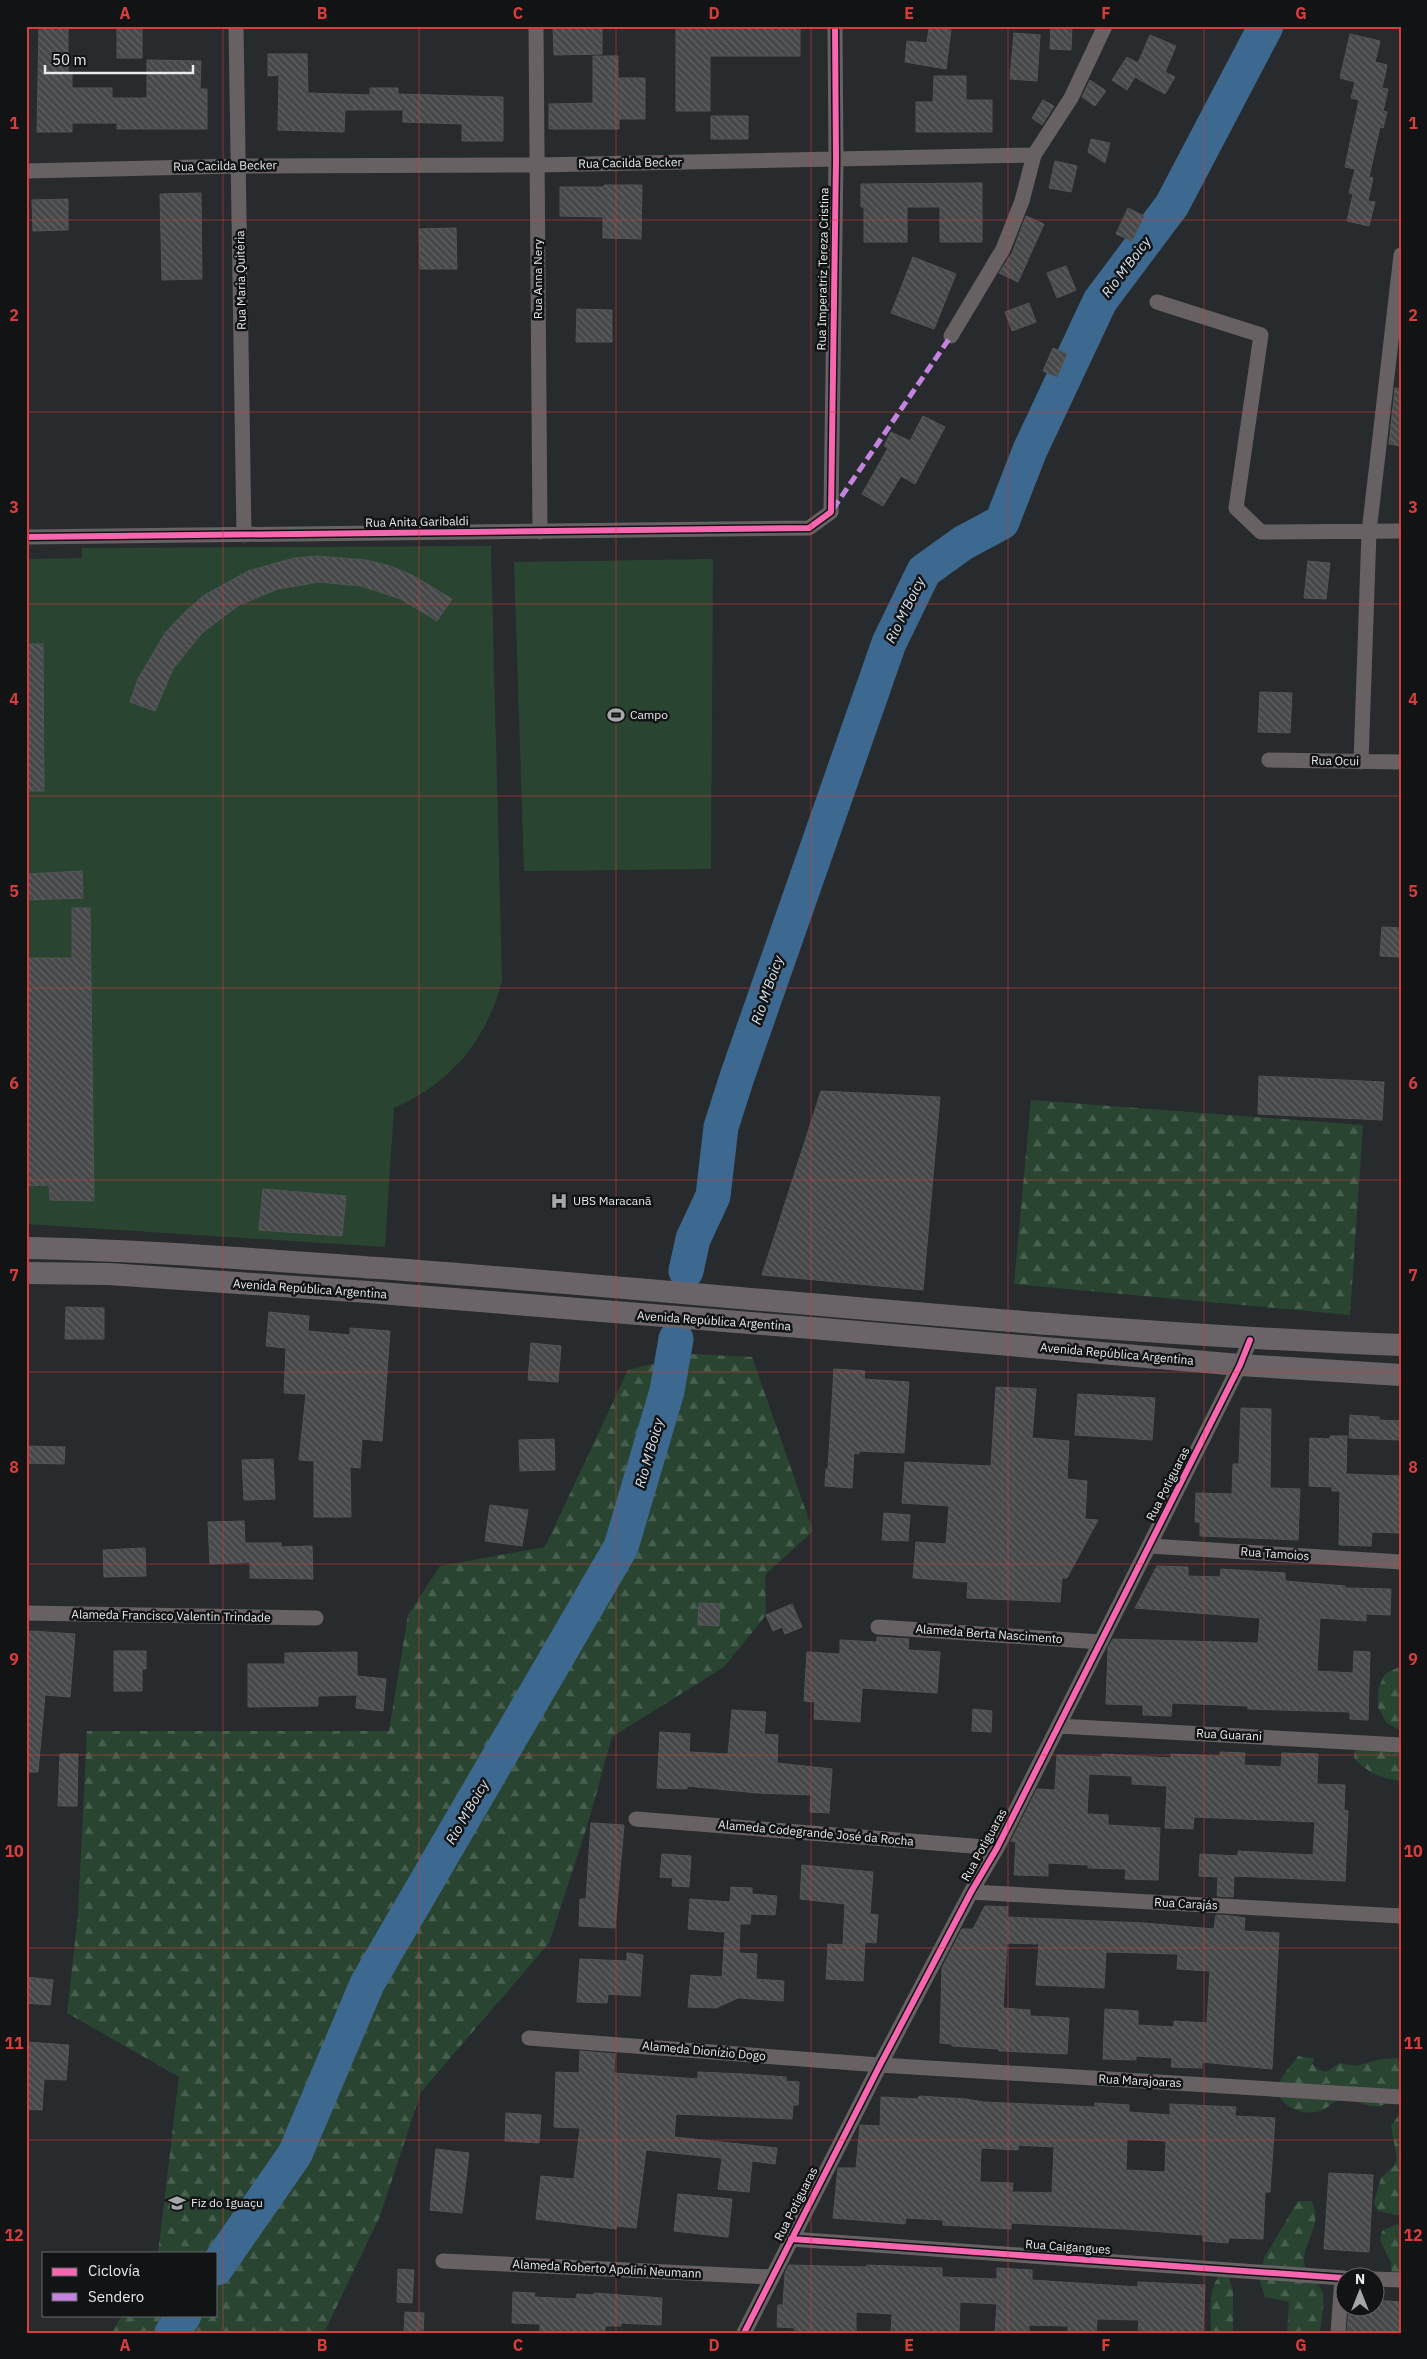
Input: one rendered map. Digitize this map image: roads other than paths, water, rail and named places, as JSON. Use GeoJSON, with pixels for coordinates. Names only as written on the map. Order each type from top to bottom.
{"type":"FeatureCollection","features":[{"type":"Feature","properties":{"kind":"main road","name":"Avenida República Argentina"},"geometry":{"type":"LineString","coordinates":[[26,1248],[110,1249],[527,1279],[1250,1340],[1401,1345]]}},
{"type":"Feature","properties":{"kind":"main road","name":"Avenida República Argentina"},"geometry":{"type":"LineString","coordinates":[[26,1273],[109,1274],[368,1292],[1240,1365],[1401,1375]]}},
{"type":"Feature","properties":{"kind":"street","name":"Rua Maria Quitéria"},"geometry":{"type":"LineString","coordinates":[[236,26],[244,535]]}},
{"type":"Feature","properties":{"kind":"street","name":"Rua Anna Nery"},"geometry":{"type":"LineString","coordinates":[[536,26],[540,532]]}},
{"type":"Feature","properties":{"kind":"street","name":"Rua Imperatriz Tereza Cristina"},"geometry":{"type":"LineString","coordinates":[[809,528],[831,512],[836,160],[835,26]]}},
{"type":"Feature","properties":{"kind":"street"},"geometry":{"type":"LineString","coordinates":[[952,336],[1002,249],[1022,202],[1034,155],[1071,98],[1105,26]]}},
{"type":"Feature","properties":{"kind":"street","name":"Rua Cacilda Becker"},"geometry":{"type":"LineString","coordinates":[[26,171],[239,166],[537,165],[1034,155]]}},
{"type":"Feature","properties":{"kind":"street"},"geometry":{"type":"LineString","coordinates":[[1361,762],[1369,532],[1380,427],[1397,331],[1401,254]]}},
{"type":"Feature","properties":{"kind":"street"},"geometry":{"type":"LineString","coordinates":[[1157,302],[1260,335],[1236,508],[1261,532],[1401,531]]}},
{"type":"Feature","properties":{"kind":"street","name":"Rua Anita Garibaldi"},"geometry":{"type":"LineString","coordinates":[[26,537],[809,528]]}},
{"type":"Feature","properties":{"kind":"street","name":"Rua Ocui"},"geometry":{"type":"LineString","coordinates":[[1268,760],[1401,762]]}},
{"type":"Feature","properties":{"kind":"street","name":"Rua Potiguaras"},"geometry":{"type":"LineString","coordinates":[[744,2333],[880,2065],[971,1892],[997,1848],[1150,1546],[1240,1365],[1250,1340]]}},
{"type":"Feature","properties":{"kind":"street","name":"Rua Tamoios"},"geometry":{"type":"LineString","coordinates":[[1150,1546],[1401,1562]]}},
{"type":"Feature","properties":{"kind":"street","name":"Alameda Francisco Valentin Trindade"},"geometry":{"type":"LineString","coordinates":[[26,1613],[316,1618]]}},
{"type":"Feature","properties":{"kind":"street","name":"Alameda Berta Nascimento"},"geometry":{"type":"LineString","coordinates":[[878,1626],[1101,1642]]}},
{"type":"Feature","properties":{"kind":"street","name":"Rua Guarani"},"geometry":{"type":"LineString","coordinates":[[1058,1726],[1401,1745]]}},
{"type":"Feature","properties":{"kind":"street","name":"Alameda Codegrande José da Rocha"},"geometry":{"type":"LineString","coordinates":[[636,1819],[997,1848]]}},
{"type":"Feature","properties":{"kind":"street","name":"Rua Carajás"},"geometry":{"type":"LineString","coordinates":[[971,1892],[1401,1916]]}},
{"type":"Feature","properties":{"kind":"street","name":"Alameda Dionízio Dogo"},"geometry":{"type":"LineString","coordinates":[[529,2038],[880,2065]]}},
{"type":"Feature","properties":{"kind":"street","name":"Rua Marajoaras"},"geometry":{"type":"LineString","coordinates":[[880,2065],[1401,2097]]}},
{"type":"Feature","properties":{"kind":"street","name":"Rua Caigangues"},"geometry":{"type":"LineString","coordinates":[[791,2239],[1334,2277]]}},
{"type":"Feature","properties":{"kind":"street","name":"Alameda Roberto Apolini Neumann"},"geometry":{"type":"LineString","coordinates":[[443,2261],[771,2277]]}},
{"type":"Feature","properties":{"kind":"street"},"geometry":{"type":"LineString","coordinates":[[1384,2279],[1401,2280]]}},
{"type":"Feature","properties":{"kind":"street"},"geometry":{"type":"LineString","coordinates":[[1338,2333],[1340,2316]]}},
{"type":"Feature","properties":{"kind":"waterway","name":"Rio M'Boicy"},"geometry":{"type":"LineString","coordinates":[[686,1271],[693,1239],[713,1196],[721,1127],[737,1077],[889,643],[924,571],[963,543],[1002,522],[1030,450],[1100,301],[1172,205],[1266,26]]}},
{"type":"Feature","properties":{"kind":"waterway","name":"Rio M'Boicy"},"geometry":{"type":"LineString","coordinates":[[218,2265],[295,2154],[367,1984],[621,1547],[667,1391],[676,1339]]}},
{"type":"Feature","properties":{"kind":"waterway","name":"Rio M'Boicy"},"geometry":{"type":"LineString","coordinates":[[172,2333],[183,2316]]}},
{"type":"Feature","properties":{"kind":"place","name":"Campo"},"geometry":{"type":"Point","coordinates":[616,715]}},
{"type":"Feature","properties":{"kind":"place","name":"UBS Maracanã"},"geometry":{"type":"Point","coordinates":[559,1201]}},
{"type":"Feature","properties":{"kind":"place","name":"Fiz do Iguaçu"},"geometry":{"type":"Point","coordinates":[177,2203]}}]}
